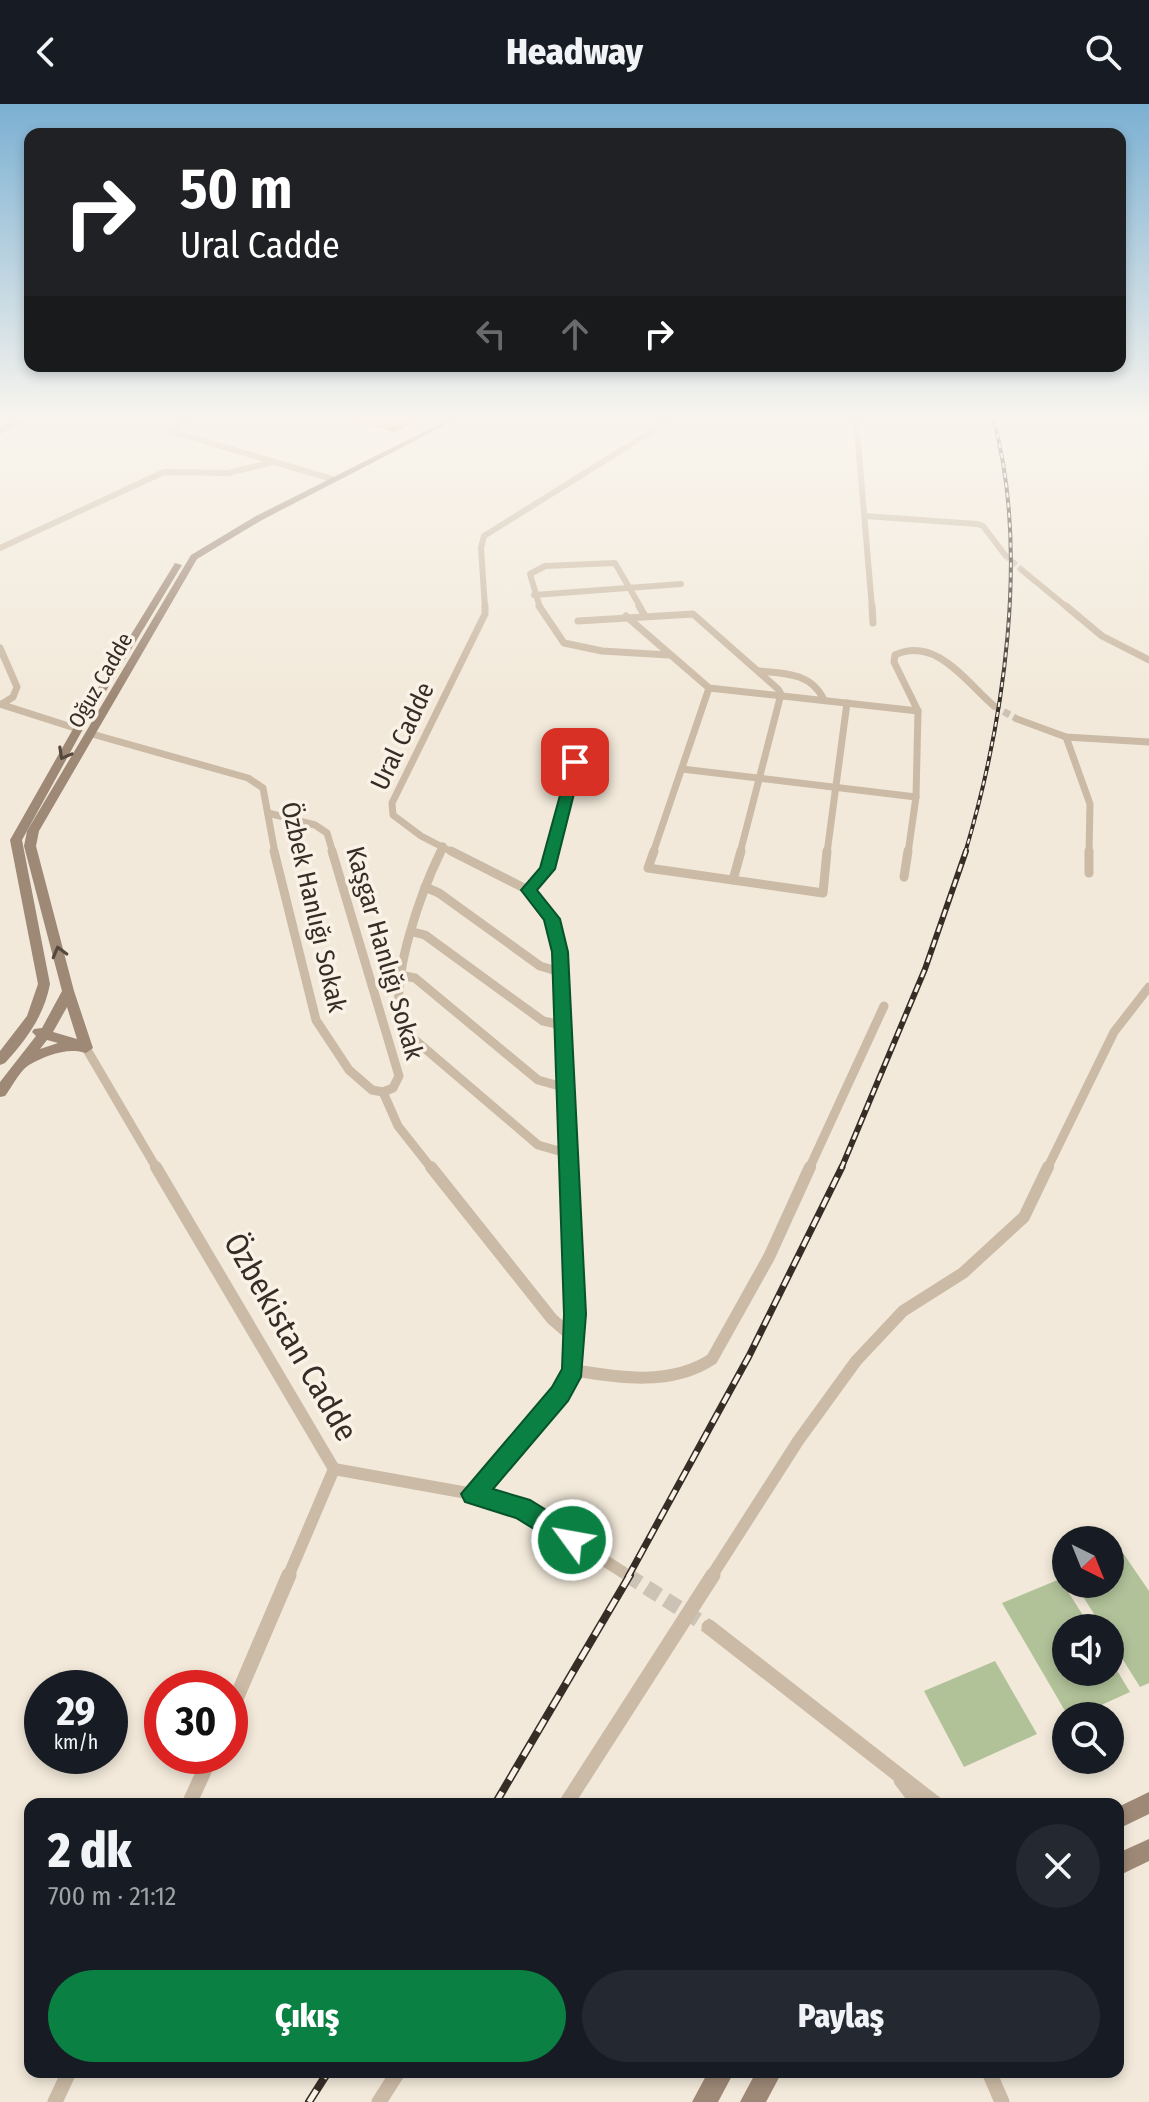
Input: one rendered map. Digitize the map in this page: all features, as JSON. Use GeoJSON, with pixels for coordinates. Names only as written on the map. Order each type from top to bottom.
{"type":"FeatureCollection","features":[{"type":"Feature","properties":{"kind":"street"},"geometry":{"type":"LineString","coordinates":[[0,548],[79,511]]}},
{"type":"Feature","properties":{"kind":"street","name":"Oğuz Cadde"},"geometry":{"type":"LineString","coordinates":[[0,1060],[26,1030],[42,1001],[44,984],[16,840],[78,729],[188,552],[265,511]]}},
{"type":"Feature","properties":{"kind":"street","name":"Oğuz Cadde"},"geometry":{"type":"LineString","coordinates":[[82,1046],[29,843],[194,557],[208,545],[268,511]]}},
{"type":"Feature","properties":{"kind":"street","name":"Ural Cadde"},"geometry":{"type":"LineString","coordinates":[[473,1494],[560,1394],[573,1370],[575,1339],[560,972],[552,919],[528,890],[443,846],[393,815],[392,803],[485,614],[481,548],[484,536],[524,511]]}},
{"type":"Feature","properties":{"kind":"street"},"geometry":{"type":"LineString","coordinates":[[865,511],[873,623]]}},
{"type":"Feature","properties":{"kind":"street"},"geometry":{"type":"LineString","coordinates":[[865,516],[977,524],[983,526],[1005,555]]}},
{"type":"Feature","properties":{"kind":"street"},"geometry":{"type":"LineString","coordinates":[[645,616],[615,563],[555,565],[540,567],[530,574],[534,595],[556,635],[564,643],[602,651],[669,655]]}},
{"type":"Feature","properties":{"kind":"street"},"geometry":{"type":"LineString","coordinates":[[1023,571],[1102,636],[1149,660]]}},
{"type":"Feature","properties":{"kind":"street"},"geometry":{"type":"LineString","coordinates":[[534,595],[681,584]]}},
{"type":"Feature","properties":{"kind":"street"},"geometry":{"type":"LineString","coordinates":[[578,621],[693,614],[781,694]]}},
{"type":"Feature","properties":{"kind":"street"},"geometry":{"type":"LineString","coordinates":[[626,616],[669,655],[691,668],[709,688],[918,711]]}},
{"type":"Feature","properties":{"kind":"street"},"geometry":{"type":"LineString","coordinates":[[0,648],[17,687],[13,697],[1,704]]}},
{"type":"Feature","properties":{"kind":"street"},"geometry":{"type":"LineString","coordinates":[[904,877],[916,797],[918,711],[894,662],[895,655],[901,650],[921,649],[932,653],[994,706]]}},
{"type":"Feature","properties":{"kind":"street"},"geometry":{"type":"LineString","coordinates":[[759,671],[803,676],[820,691],[824,700]]}},
{"type":"Feature","properties":{"kind":"street"},"geometry":{"type":"LineString","coordinates":[[709,688],[648,868],[823,893],[833,788],[847,703]]}},
{"type":"Feature","properties":{"kind":"street"},"geometry":{"type":"LineString","coordinates":[[733,880],[756,778],[781,694]]}},
{"type":"Feature","properties":{"kind":"street"},"geometry":{"type":"LineString","coordinates":[[1,704],[92,734]]}},
{"type":"Feature","properties":{"kind":"street"},"geometry":{"type":"LineString","coordinates":[[1017,719],[1066,737],[1149,742]]}},
{"type":"Feature","properties":{"kind":"street","name":"Özbek Hanlığı Sokak"},"geometry":{"type":"LineString","coordinates":[[92,734],[253,780],[265,791],[316,1020],[349,1070],[372,1090],[383,1092]]}},
{"type":"Feature","properties":{"kind":"street"},"geometry":{"type":"LineString","coordinates":[[528,890],[547,869],[582,735]]}},
{"type":"Feature","properties":{"kind":"street"},"geometry":{"type":"LineString","coordinates":[[1066,737],[1090,804],[1089,873]]}},
{"type":"Feature","properties":{"kind":"street"},"geometry":{"type":"LineString","coordinates":[[682,769],[916,797]]}},
{"type":"Feature","properties":{"kind":"street","name":"Kaşgar Hanlığı Sokak"},"geometry":{"type":"LineString","coordinates":[[268,813],[315,825],[327,833],[399,1076],[393,1088],[383,1092]]}},
{"type":"Feature","properties":{"kind":"street"},"geometry":{"type":"LineString","coordinates":[[443,846],[425,887],[413,932],[400,1015],[410,1036],[538,1145],[566,1153]]}},
{"type":"Feature","properties":{"kind":"street"},"geometry":{"type":"LineString","coordinates":[[425,887],[439,893],[540,966],[560,972]]}},
{"type":"Feature","properties":{"kind":"street"},"geometry":{"type":"LineString","coordinates":[[413,932],[425,935],[543,1021],[562,1025]]}},
{"type":"Feature","properties":{"kind":"street"},"geometry":{"type":"LineString","coordinates":[[405,976],[415,978],[538,1080],[563,1087]]}},
{"type":"Feature","properties":{"kind":"street"},"geometry":{"type":"LineString","coordinates":[[570,1798],[798,1441],[856,1361],[903,1311],[963,1273],[1024,1217],[1114,1032],[1149,987]]}},
{"type":"Feature","properties":{"kind":"street"},"geometry":{"type":"LineString","coordinates":[[0,1092],[46,1033],[68,991]]}},
{"type":"Feature","properties":{"kind":"street"},"geometry":{"type":"LineString","coordinates":[[573,1370],[598,1375],[681,1375],[698,1370],[712,1359],[769,1257],[884,1006]]}},
{"type":"Feature","properties":{"kind":"street"},"geometry":{"type":"LineString","coordinates":[[26,1030],[46,1033],[82,1046]]}},
{"type":"Feature","properties":{"kind":"street"},"geometry":{"type":"LineString","coordinates":[[22,1064],[50,1050],[82,1046]]}},
{"type":"Feature","properties":{"kind":"street","name":"Özbekistan Cadde"},"geometry":{"type":"LineString","coordinates":[[82,1046],[334,1469],[248,1671]]}},
{"type":"Feature","properties":{"kind":"street"},"geometry":{"type":"LineString","coordinates":[[383,1092],[398,1126],[506,1264],[552,1319],[575,1339]]}},
{"type":"Feature","properties":{"kind":"street"},"geometry":{"type":"LineString","coordinates":[[334,1469],[473,1494],[522,1508],[621,1571]]}},
{"type":"Feature","properties":{"kind":"street"},"geometry":{"type":"LineString","coordinates":[[709,1627],[928,1798]]}},
{"type":"Feature","properties":{"kind":"street"},"geometry":{"type":"LineString","coordinates":[[192,1798],[203,1774]]}},
{"type":"Feature","properties":{"kind":"street"},"geometry":{"type":"LineString","coordinates":[[897,1774],[912,1798]]}},
{"type":"Feature","properties":{"kind":"street"},"geometry":{"type":"LineString","coordinates":[[1124,1815],[1149,1803]]}},
{"type":"Feature","properties":{"kind":"street"},"geometry":{"type":"LineString","coordinates":[[1124,1862],[1149,1850]]}},
{"type":"Feature","properties":{"kind":"street"},"geometry":{"type":"LineString","coordinates":[[55,2102],[66,2078]]}},
{"type":"Feature","properties":{"kind":"street"},"geometry":{"type":"LineString","coordinates":[[379,2102],[394,2078]]}},
{"type":"Feature","properties":{"kind":"street"},"geometry":{"type":"LineString","coordinates":[[704,2102],[718,2078]]}},
{"type":"Feature","properties":{"kind":"street"},"geometry":{"type":"LineString","coordinates":[[752,2102],[766,2078]]}},
{"type":"Feature","properties":{"kind":"street"},"geometry":{"type":"LineString","coordinates":[[992,2078],[1002,2102]]}},
{"type":"Feature","properties":{"kind":"green space"},"geometry":{"type":"Polygon","coordinates":[[[1124,1554],[1149,1591],[1149,1683],[1140,1687],[1124,1661],[1124,1614],[1094,1614],[1084,1598],[1124,1598],[1124,1554]]]}},
{"type":"Feature","properties":{"kind":"green space"},"geometry":{"type":"Polygon","coordinates":[[[1052,1582],[1052,1598],[1072,1598],[1082,1614],[1052,1614],[1052,1686],[1124,1686],[1124,1682],[1130,1692],[1108,1702],[1060,1702],[1002,1603],[1052,1582]]]}},
{"type":"Feature","properties":{"kind":"green space"},"geometry":{"type":"Polygon","coordinates":[[[995,1661],[1037,1734],[964,1767],[924,1691],[995,1661]]]}},
{"type":"Feature","properties":{"kind":"tunnel"},"geometry":{"type":"LineString","coordinates":[[1005,555],[1023,571]]}},
{"type":"Feature","properties":{"kind":"tunnel"},"geometry":{"type":"LineString","coordinates":[[994,706],[1017,719]]}},
{"type":"Feature","properties":{"kind":"tunnel"},"geometry":{"type":"LineString","coordinates":[[621,1571],[627,1575]]}},
{"type":"Feature","properties":{"kind":"tunnel"},"geometry":{"type":"LineString","coordinates":[[627,1575],[709,1627]]}},
{"type":"Feature","properties":{"kind":"railway"},"geometry":{"type":"LineString","coordinates":[[965,853],[991,749],[1001,693],[1011,579],[1009,511]]}},
{"type":"Feature","properties":{"kind":"railway"},"geometry":{"type":"LineString","coordinates":[[841,1169],[925,969],[966,851]]}},
{"type":"Feature","properties":{"kind":"railway"},"geometry":{"type":"LineString","coordinates":[[628,1577],[749,1356],[842,1167]]}},
{"type":"Feature","properties":{"kind":"railway"},"geometry":{"type":"LineString","coordinates":[[499,1798],[630,1575]]}},
{"type":"Feature","properties":{"kind":"railway"},"geometry":{"type":"LineString","coordinates":[[309,2102],[324,2078]]}},
{"type":"Feature","properties":{"kind":"route"},"geometry":{"type":"LineString","coordinates":[[572,1540],[522,1508],[473,1494],[560,1394],[573,1370],[575,1314],[563,1097],[560,952],[552,919],[528,890],[543,877],[547,869],[575,762]]}}]}
